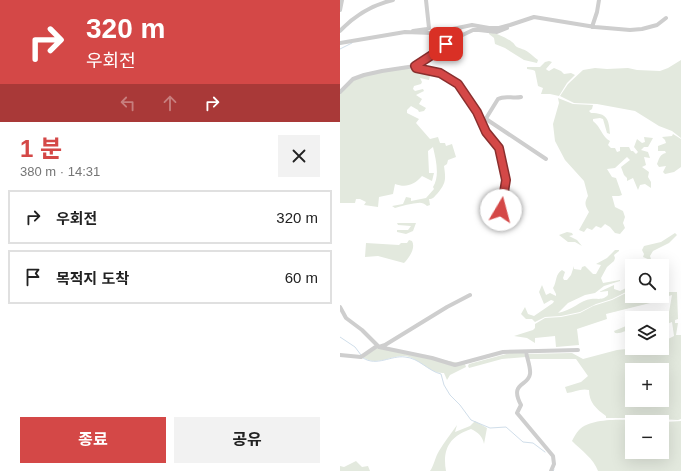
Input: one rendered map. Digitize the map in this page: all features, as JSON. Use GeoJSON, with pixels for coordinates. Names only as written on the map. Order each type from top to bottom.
{"type":"FeatureCollection","features":[{"type":"Feature","properties":{"kind":"street"},"geometry":{"type":"LineString","coordinates":[[340,10],[342,0]]}},
{"type":"Feature","properties":{"kind":"street"},"geometry":{"type":"LineString","coordinates":[[340,31],[367,9],[393,0]]}},
{"type":"Feature","properties":{"kind":"street"},"geometry":{"type":"LineString","coordinates":[[340,43],[429,28],[426,0]]}},
{"type":"Feature","properties":{"kind":"street"},"geometry":{"type":"LineString","coordinates":[[592,27],[599,0]]}},
{"type":"Feature","properties":{"kind":"street"},"geometry":{"type":"LineString","coordinates":[[340,92],[353,79],[364,75],[415,66],[450,41],[473,30],[497,32],[534,16],[592,27],[636,30],[657,25],[666,18]]}},
{"type":"Feature","properties":{"kind":"street"},"geometry":{"type":"LineString","coordinates":[[405,32],[433,33],[472,25],[494,29],[510,26]]}},
{"type":"Feature","properties":{"kind":"street"},"geometry":{"type":"LineString","coordinates":[[415,66],[416,68],[440,73],[458,84],[474,107],[486,132],[499,148],[506,180],[501,210]]}},
{"type":"Feature","properties":{"kind":"street"},"geometry":{"type":"LineString","coordinates":[[482,123],[498,99],[501,97],[520,97]]}},
{"type":"Feature","properties":{"kind":"street"},"geometry":{"type":"LineString","coordinates":[[486,119],[546,159]]}},
{"type":"Feature","properties":{"kind":"street"},"geometry":{"type":"LineString","coordinates":[[340,355],[363,356],[378,346],[385,346],[447,307],[470,295]]}},
{"type":"Feature","properties":{"kind":"street"},"geometry":{"type":"LineString","coordinates":[[340,307],[346,318],[362,330],[378,346],[432,358],[455,365],[503,352],[578,350]]}},
{"type":"Feature","properties":{"kind":"street"},"geometry":{"type":"LineString","coordinates":[[526,352],[530,374],[528,379],[518,388],[517,394],[521,405],[517,413],[553,456],[554,464],[551,471]]}},
{"type":"Feature","properties":{"kind":"shaded area"},"geometry":{"type":"Polygon","coordinates":[[[489,32],[504,37],[513,42],[517,47],[527,51],[538,60],[537,63],[524,60],[505,48],[495,44],[494,38],[489,34],[489,32]]]}},
{"type":"Feature","properties":{"kind":"shaded area"},"geometry":{"type":"Polygon","coordinates":[[[681,60],[681,138],[672,131],[659,126],[635,111],[597,104],[574,103],[560,96],[568,84],[583,70],[595,68],[628,68],[660,71],[681,60]]]}},
{"type":"Feature","properties":{"kind":"shaded area"},"geometry":{"type":"Polygon","coordinates":[[[545,62],[552,62],[546,69],[547,70],[549,71],[554,68],[564,74],[571,73],[575,75],[567,83],[559,96],[541,94],[543,88],[538,86],[535,71],[527,69],[527,67],[540,67],[545,62]]]}},
{"type":"Feature","properties":{"kind":"shaded area"},"geometry":{"type":"Polygon","coordinates":[[[415,68],[431,72],[429,80],[420,78],[422,82],[421,84],[414,86],[413,89],[415,91],[423,89],[424,91],[416,95],[422,99],[419,104],[426,108],[424,111],[419,112],[411,106],[407,110],[407,113],[419,119],[416,123],[430,139],[438,137],[440,143],[445,143],[446,146],[452,144],[456,157],[448,160],[447,164],[444,166],[444,184],[432,199],[429,199],[430,205],[427,206],[420,203],[395,208],[392,206],[403,204],[406,197],[411,198],[411,201],[426,198],[434,189],[433,187],[437,168],[433,147],[428,151],[429,173],[434,173],[432,181],[422,176],[410,185],[403,186],[395,184],[393,194],[379,197],[378,207],[364,205],[366,202],[360,199],[356,199],[355,203],[340,203],[340,93],[352,82],[362,76],[385,71],[415,68]]]}},
{"type":"Feature","properties":{"kind":"shaded area"},"geometry":{"type":"Polygon","coordinates":[[[558,98],[573,104],[593,105],[592,109],[589,111],[591,113],[601,114],[606,118],[609,124],[610,134],[607,133],[603,119],[593,119],[593,121],[605,137],[610,141],[608,145],[611,148],[615,148],[617,152],[620,151],[620,147],[629,147],[631,151],[636,154],[638,152],[634,147],[637,139],[642,143],[645,142],[644,137],[653,138],[648,147],[644,147],[641,150],[648,152],[650,158],[644,157],[646,165],[642,167],[649,172],[648,177],[651,182],[651,188],[645,184],[640,185],[638,190],[633,178],[627,181],[621,167],[630,160],[627,157],[615,168],[607,169],[612,177],[616,178],[622,195],[612,196],[615,207],[623,211],[625,217],[623,223],[625,228],[620,234],[615,233],[605,224],[601,228],[596,226],[592,230],[587,228],[584,232],[579,230],[589,212],[586,204],[588,196],[584,181],[565,160],[555,141],[553,124],[559,103],[558,98]]]}},
{"type":"Feature","properties":{"kind":"shaded area"},"geometry":{"type":"Polygon","coordinates":[[[673,134],[681,139],[681,167],[674,172],[665,174],[663,172],[666,166],[659,167],[657,164],[661,156],[666,153],[665,151],[658,151],[658,146],[666,143],[662,137],[672,136],[673,134]]]}},
{"type":"Feature","properties":{"kind":"shaded area"},"geometry":{"type":"Polygon","coordinates":[[[397,223],[416,223],[413,231],[406,234],[397,232],[397,230],[408,230],[411,226],[398,225],[397,223]]]}},
{"type":"Feature","properties":{"kind":"shaded area"},"geometry":{"type":"Polygon","coordinates":[[[567,232],[572,233],[573,235],[569,236],[577,240],[582,246],[575,242],[568,242],[559,235],[567,232]]]}},
{"type":"Feature","properties":{"kind":"shaded area"},"geometry":{"type":"Polygon","coordinates":[[[675,233],[677,235],[669,243],[653,251],[650,256],[651,259],[643,257],[644,254],[642,250],[644,246],[661,242],[675,233]]]}},
{"type":"Feature","properties":{"kind":"shaded area"},"geometry":{"type":"Polygon","coordinates":[[[409,240],[412,241],[413,250],[404,263],[378,256],[365,257],[366,243],[399,245],[401,243],[407,243],[409,240]]]}},
{"type":"Feature","properties":{"kind":"shaded area"},"geometry":{"type":"Polygon","coordinates":[[[615,250],[619,250],[614,255],[614,261],[607,267],[601,278],[603,283],[620,281],[604,286],[595,293],[585,295],[568,303],[558,313],[563,312],[583,301],[604,298],[608,295],[608,291],[599,292],[614,285],[614,289],[620,291],[625,288],[625,292],[580,312],[561,316],[545,317],[535,322],[532,319],[526,319],[521,314],[525,307],[528,314],[534,316],[553,303],[554,301],[551,300],[544,304],[539,292],[542,285],[546,295],[550,293],[556,296],[553,288],[558,274],[562,270],[565,272],[563,278],[564,280],[567,280],[571,275],[574,266],[574,269],[581,270],[582,267],[585,266],[593,274],[596,274],[601,265],[596,264],[607,258],[615,250]]]}},
{"type":"Feature","properties":{"kind":"shaded area"},"geometry":{"type":"Polygon","coordinates":[[[669,292],[677,292],[678,319],[675,320],[675,323],[678,323],[676,335],[681,335],[681,419],[669,420],[669,415],[625,415],[625,418],[606,418],[606,416],[596,408],[592,402],[589,390],[567,393],[565,387],[581,382],[588,376],[576,359],[529,359],[527,354],[572,353],[583,359],[625,349],[625,355],[669,355],[669,338],[674,336],[672,322],[669,323],[672,295],[669,296],[669,292]]]}},
{"type":"Feature","properties":{"kind":"shaded area"},"geometry":{"type":"Polygon","coordinates":[[[625,294],[625,303],[650,303],[606,314],[607,319],[577,329],[579,345],[556,347],[555,336],[535,338],[535,343],[527,338],[514,336],[533,330],[535,328],[535,324],[545,318],[561,317],[580,313],[593,306],[612,300],[625,294]]]}},
{"type":"Feature","properties":{"kind":"shaded area"},"geometry":{"type":"Polygon","coordinates":[[[625,326],[625,332],[615,333],[614,331],[625,326]]]}},
{"type":"Feature","properties":{"kind":"shaded area"},"geometry":{"type":"Polygon","coordinates":[[[376,348],[465,364],[466,367],[450,375],[447,380],[444,373],[439,373],[429,369],[410,357],[400,356],[373,361],[363,357],[376,348]]]}},
{"type":"Feature","properties":{"kind":"shaded area"},"geometry":{"type":"Polygon","coordinates":[[[510,353],[524,353],[526,357],[502,359],[469,368],[468,366],[469,364],[510,353]]]}},
{"type":"Feature","properties":{"kind":"shaded area"},"geometry":{"type":"Polygon","coordinates":[[[625,420],[625,459],[669,459],[669,422],[681,421],[681,471],[598,471],[590,459],[572,441],[579,430],[584,426],[600,421],[625,420]]]}},
{"type":"Feature","properties":{"kind":"shaded area"},"geometry":{"type":"Polygon","coordinates":[[[475,421],[487,428],[484,444],[481,437],[474,430],[471,429],[458,435],[449,444],[445,456],[446,471],[430,471],[443,444],[457,425],[455,432],[470,426],[475,421]]]}},
{"type":"Feature","properties":{"kind":"shaded area"},"geometry":{"type":"Polygon","coordinates":[[[356,461],[362,467],[368,466],[370,471],[340,471],[340,466],[344,467],[356,461]]]}},
{"type":"Feature","properties":{"kind":"waterway"},"geometry":{"type":"LineString","coordinates":[[340,49],[352,43]]}},
{"type":"Feature","properties":{"kind":"waterway"},"geometry":{"type":"LineString","coordinates":[[340,337],[355,347],[361,355]]}},
{"type":"Feature","properties":{"kind":"waterway"},"geometry":{"type":"LineString","coordinates":[[363,358],[379,361],[405,357],[415,360],[441,374],[444,385],[450,395],[460,405],[471,420],[490,428],[506,427],[523,442],[533,443],[545,452]]}},
{"type":"Feature","properties":{"kind":"route"},"geometry":{"type":"LineString","coordinates":[[446,44],[415,66],[416,68],[446,75],[458,84],[477,112],[486,132],[499,148],[506,180],[501,210]]}}]}
